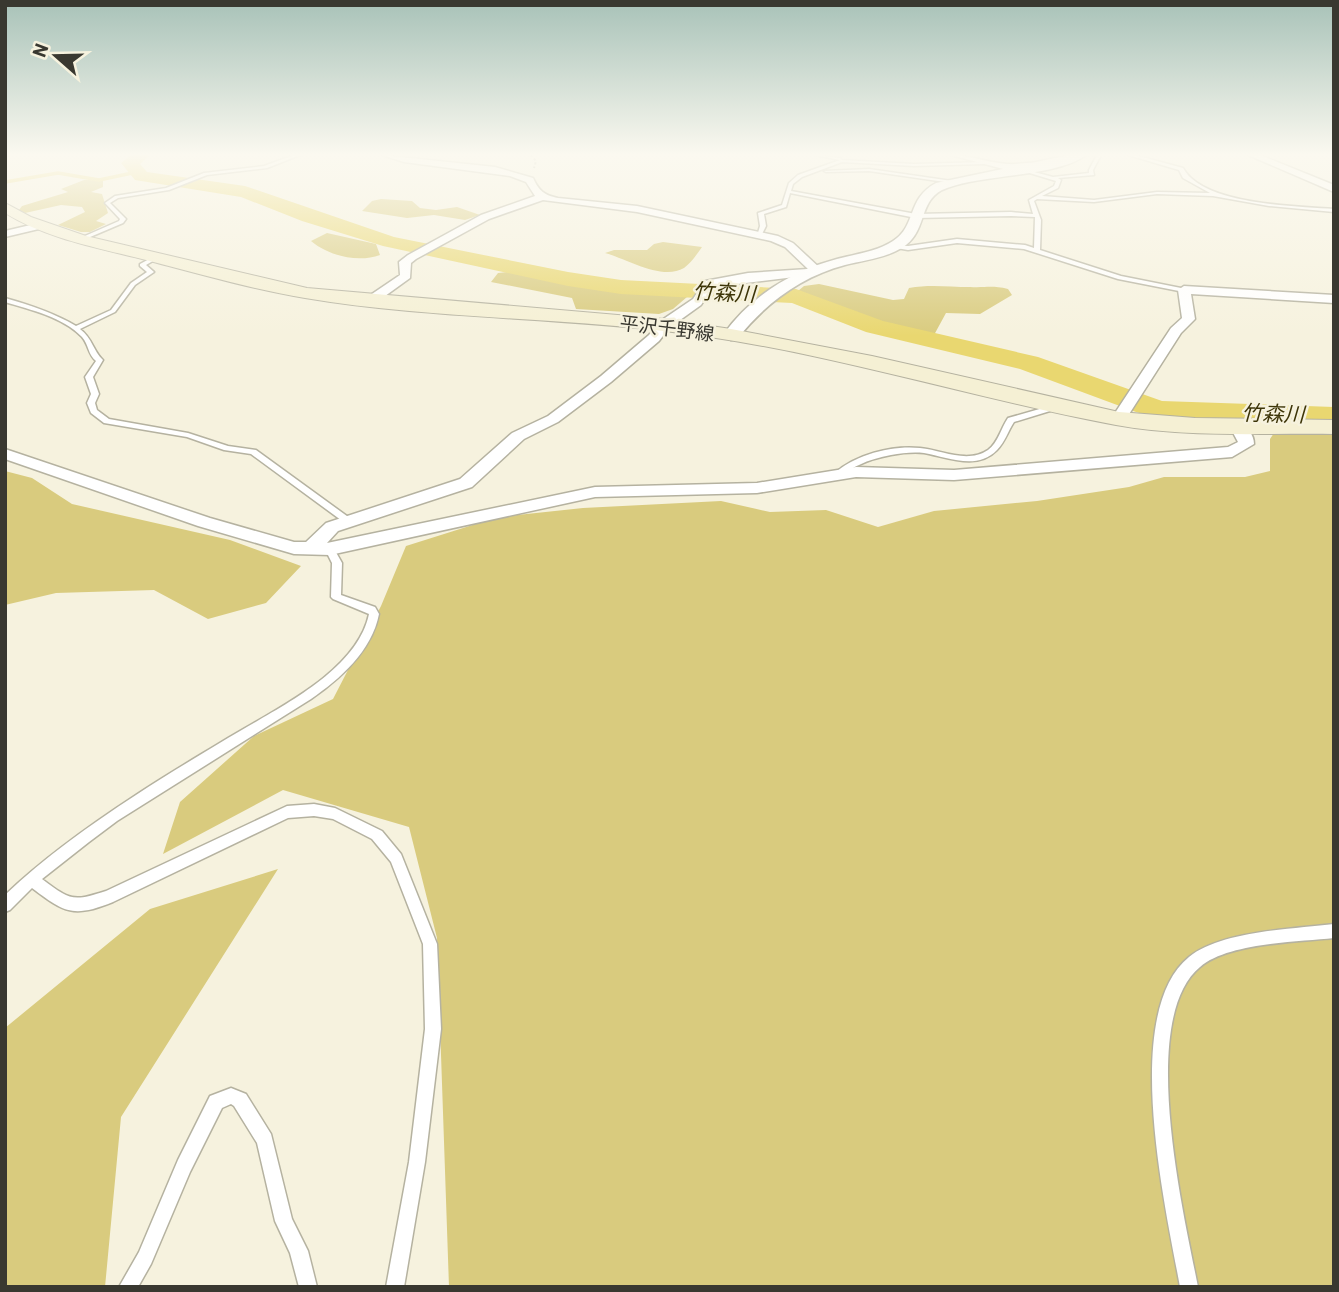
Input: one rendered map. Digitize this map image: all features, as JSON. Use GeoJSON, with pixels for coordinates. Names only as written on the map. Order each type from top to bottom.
{"type":"FeatureCollection","features":[{"type":"Feature","properties":{"kind":"main road","name":"平沢千野線"},"geometry":{"type":"LineString","coordinates":[[20,215],[39,226],[81,239],[274,288],[370,302],[664,326],[731,335],[872,362],[1048,405],[1238,426],[1334,427]]}},
{"type":"Feature","properties":{"kind":"street"},"geometry":{"type":"LineString","coordinates":[[370,302],[406,276],[405,262],[490,215]]}},
{"type":"Feature","properties":{"kind":"street"},"geometry":{"type":"LineString","coordinates":[[667,215],[785,242],[814,271]]}},
{"type":"Feature","properties":{"kind":"street"},"geometry":{"type":"LineString","coordinates":[[731,335],[761,302],[778,288],[814,271],[893,247],[912,233],[916,216]]}},
{"type":"Feature","properties":{"kind":"street"},"geometry":{"type":"LineString","coordinates":[[5,234],[39,226]]}},
{"type":"Feature","properties":{"kind":"street"},"geometry":{"type":"LineString","coordinates":[[311,548],[332,527],[466,483],[518,436],[553,419],[606,379],[654,338],[664,326],[697,302],[706,287],[717,282],[748,277],[814,271]]}},
{"type":"Feature","properties":{"kind":"street"},"geometry":{"type":"LineString","coordinates":[[1123,413],[1189,319],[1184,290],[1334,299]]}},
{"type":"Feature","properties":{"kind":"street"},"geometry":{"type":"LineString","coordinates":[[5,454],[204,522],[294,548],[330,549],[595,492],[757,488],[838,474],[954,475],[1232,452],[1246,444],[1246,438],[1238,426]]}},
{"type":"Feature","properties":{"kind":"lane"},"geometry":{"type":"LineString","coordinates":[[81,239],[121,222],[123,219],[119,215]]}},
{"type":"Feature","properties":{"kind":"lane"},"geometry":{"type":"LineString","coordinates":[[759,235],[763,226],[761,215]]}},
{"type":"Feature","properties":{"kind":"lane"},"geometry":{"type":"LineString","coordinates":[[912,215],[950,215]]}},
{"type":"Feature","properties":{"kind":"lane"},"geometry":{"type":"LineString","coordinates":[[1027,215],[1036,216],[1037,250]]}},
{"type":"Feature","properties":{"kind":"lane"},"geometry":{"type":"LineString","coordinates":[[893,247],[984,242],[1037,250],[1120,278],[1184,290]]}},
{"type":"Feature","properties":{"kind":"lane"},"geometry":{"type":"LineString","coordinates":[[75,329],[118,306],[133,284],[151,272],[142,265],[155,258]]}},
{"type":"Feature","properties":{"kind":"lane"},"geometry":{"type":"LineString","coordinates":[[5,300],[67,323],[85,336],[94,349],[94,356],[100,360],[89,377],[95,394],[91,403],[93,411],[107,421],[188,435],[227,448],[253,452],[348,522]]}},
{"type":"Feature","properties":{"kind":"lane"},"geometry":{"type":"LineString","coordinates":[[838,474],[848,466],[913,450],[957,458],[976,458],[996,448],[1011,420],[1047,409],[1048,405]]}},
{"type":"Feature","properties":{"kind":"lane"},"geometry":{"type":"LineString","coordinates":[[5,905],[31,879],[123,811],[318,689],[352,656],[371,629],[374,614],[371,610],[336,597],[337,563],[330,549]]}},
{"type":"Feature","properties":{"kind":"lane"},"geometry":{"type":"LineString","coordinates":[[31,879],[69,907],[78,908],[108,897],[287,812],[314,810],[335,814],[377,835],[396,858],[430,944],[433,979],[433,1029],[417,1163],[395,1287]]}},
{"type":"Feature","properties":{"kind":"lane"},"geometry":{"type":"LineString","coordinates":[[1189,1287],[1169,1174],[1160,1097],[1161,1025],[1173,988],[1192,963],[1210,953],[1242,943],[1334,931]]}},
{"type":"Feature","properties":{"kind":"lane"},"geometry":{"type":"LineString","coordinates":[[128,1287],[145,1258],[184,1166],[216,1102],[230,1096],[240,1100],[265,1140],[284,1221],[299,1251],[308,1287]]}},
{"type":"Feature","properties":{"kind":"shaded area"},"geometry":{"type":"Polygon","coordinates":[[[78,215],[105,215],[96,221],[106,224],[90,232],[58,225],[78,215]]]}},
{"type":"Feature","properties":{"kind":"shaded area"},"geometry":{"type":"Polygon","coordinates":[[[390,215],[431,215],[407,218],[390,215]]]}},
{"type":"Feature","properties":{"kind":"shaded area"},"geometry":{"type":"Polygon","coordinates":[[[436,215],[479,215],[465,220],[436,215]]]}},
{"type":"Feature","properties":{"kind":"shaded area"},"geometry":{"type":"Polygon","coordinates":[[[327,233],[376,244],[380,255],[344,257],[326,251],[311,241],[327,233]]]}},
{"type":"Feature","properties":{"kind":"shaded area"},"geometry":{"type":"Polygon","coordinates":[[[663,242],[702,247],[684,268],[665,272],[644,268],[605,253],[614,250],[647,250],[654,244],[663,242]]]}},
{"type":"Feature","properties":{"kind":"shaded area"},"geometry":{"type":"Polygon","coordinates":[[[517,271],[583,284],[687,297],[673,309],[659,314],[576,309],[572,298],[491,282],[498,273],[517,271]]]}},
{"type":"Feature","properties":{"kind":"shaded area"},"geometry":{"type":"Polygon","coordinates":[[[819,284],[893,300],[904,299],[909,288],[924,286],[997,287],[1008,289],[1012,295],[980,314],[946,313],[934,335],[916,334],[847,314],[798,291],[804,286],[819,284]]]}},
{"type":"Feature","properties":{"kind":"shaded area"},"geometry":{"type":"Polygon","coordinates":[[[1278,427],[1334,432],[1334,1287],[449,1287],[437,938],[409,827],[283,790],[163,854],[180,802],[254,736],[333,699],[381,606],[406,546],[498,517],[583,508],[721,501],[770,512],[826,510],[878,527],[934,511],[1037,501],[1129,487],[1164,477],[1245,477],[1270,471],[1270,439],[1278,427]]]}},
{"type":"Feature","properties":{"kind":"shaded area"},"geometry":{"type":"Polygon","coordinates":[[[5,471],[32,478],[72,504],[230,540],[301,566],[266,603],[208,619],[154,590],[56,593],[5,605],[5,471]]]}},
{"type":"Feature","properties":{"kind":"shaded area"},"geometry":{"type":"Polygon","coordinates":[[[278,869],[121,1117],[105,1287],[5,1287],[5,1028],[150,909],[278,869]]]}},
{"type":"Feature","properties":{"kind":"waterway","name":"竹森川"},"geometry":{"type":"LineString","coordinates":[[305,215],[390,242],[568,279],[621,287],[796,296],[875,327],[1029,363],[1162,410],[1334,416]]}}]}
